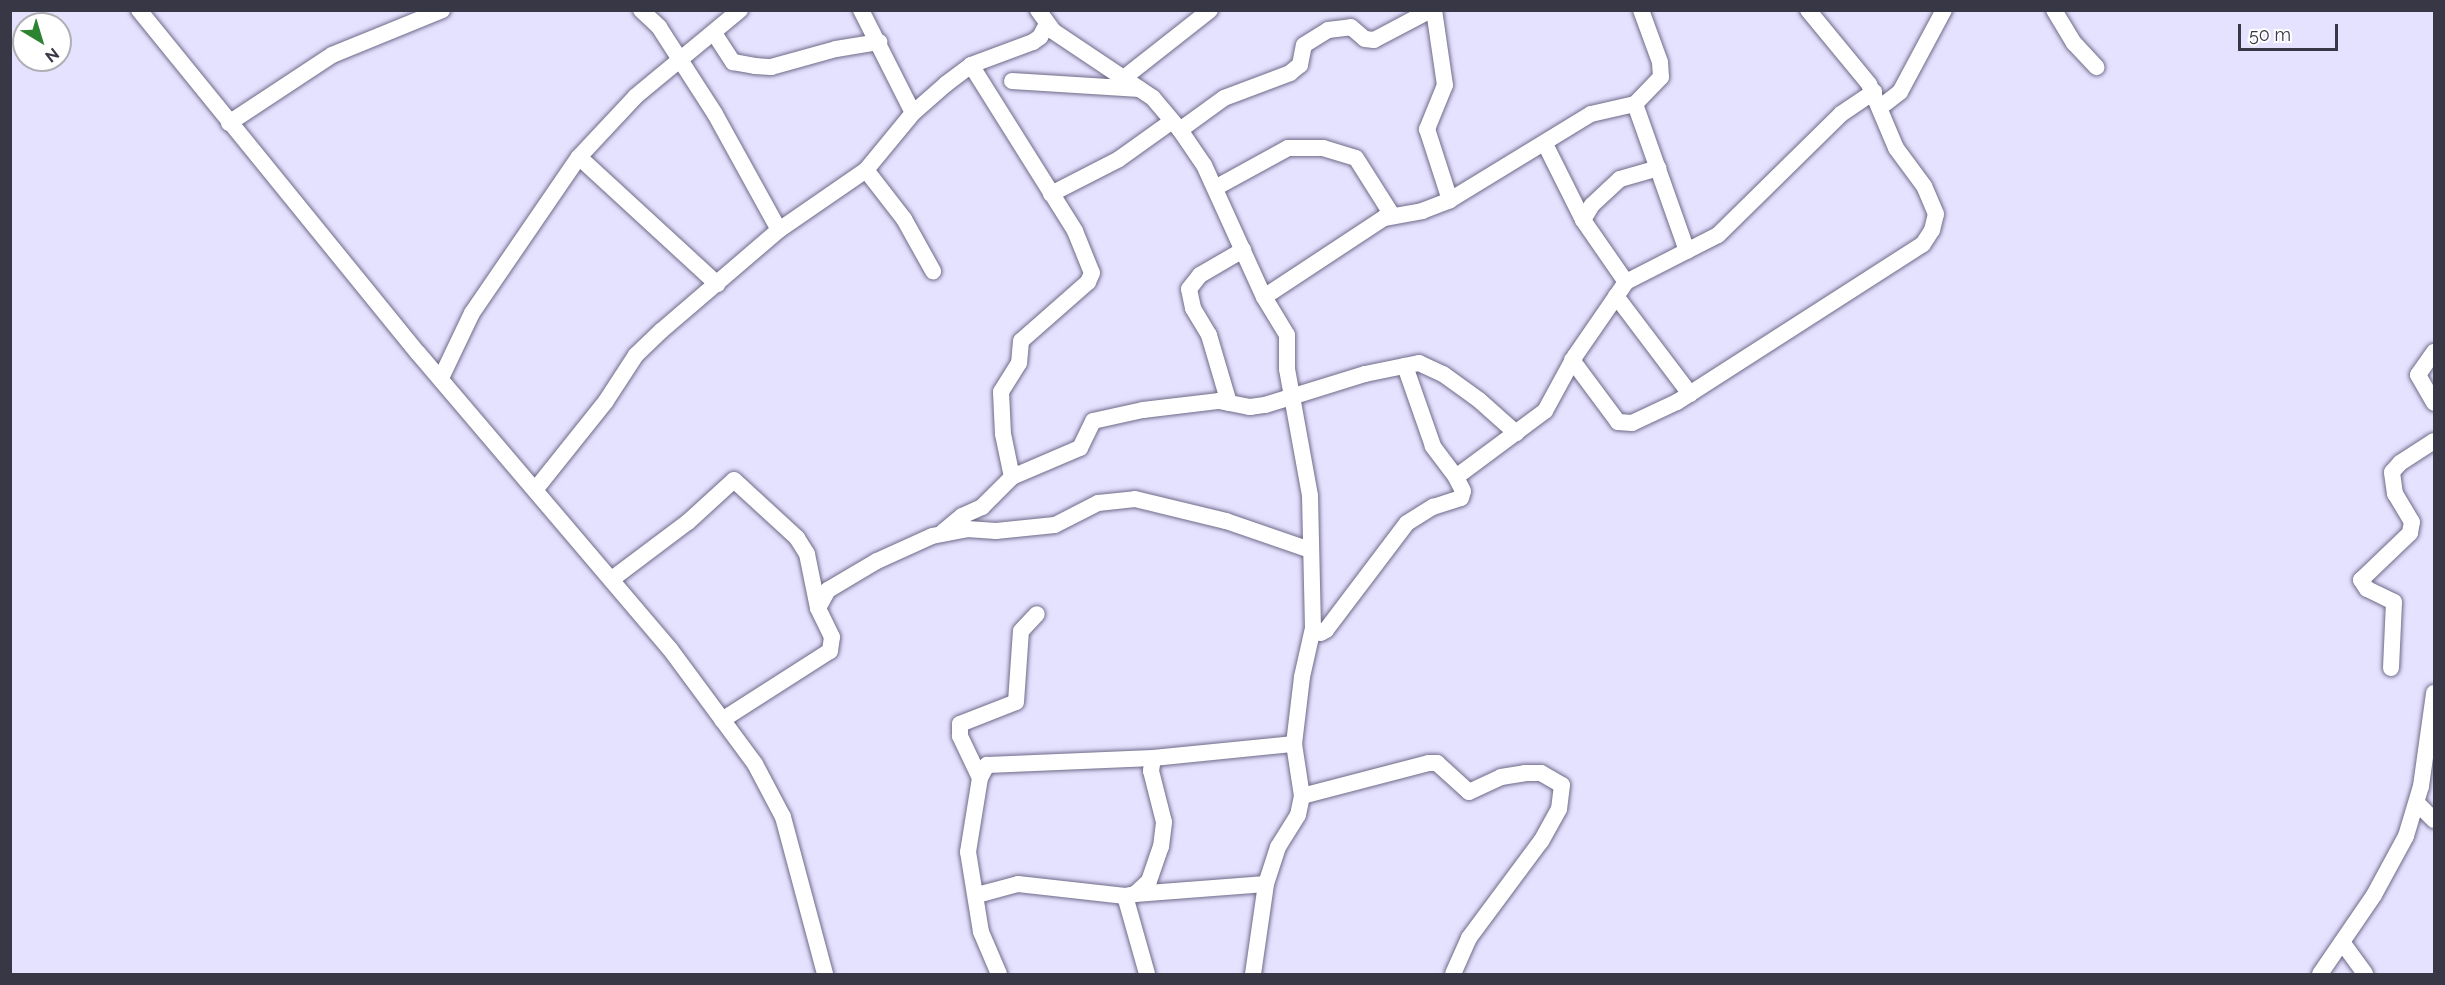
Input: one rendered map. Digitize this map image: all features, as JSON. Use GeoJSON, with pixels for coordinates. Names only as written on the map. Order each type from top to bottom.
{"type":"FeatureCollection","features":[{"type":"Feature","properties":{"kind":"street"},"geometry":{"type":"LineString","coordinates":[[138,10],[441,378],[612,579],[722,720],[778,803],[825,975]]}},
{"type":"Feature","properties":{"kind":"street"},"geometry":{"type":"LineString","coordinates":[[229,123],[332,55],[442,10]]}},
{"type":"Feature","properties":{"kind":"street"},"geometry":{"type":"LineString","coordinates":[[641,10],[659,27],[716,114],[779,230]]}},
{"type":"Feature","properties":{"kind":"street"},"geometry":{"type":"LineString","coordinates":[[441,378],[472,313],[579,157],[636,96],[740,10]]}},
{"type":"Feature","properties":{"kind":"street"},"geometry":{"type":"LineString","coordinates":[[861,10],[913,113]]}},
{"type":"Feature","properties":{"kind":"street"},"geometry":{"type":"LineString","coordinates":[[1125,77],[1210,10]]}},
{"type":"Feature","properties":{"kind":"street"},"geometry":{"type":"LineString","coordinates":[[1051,194],[1119,159],[1233,93],[1290,73],[1300,65],[1304,45],[1328,30],[1351,27],[1365,39],[1374,40],[1433,10],[1446,79],[1427,129],[1450,200]]}},
{"type":"Feature","properties":{"kind":"street"},"geometry":{"type":"LineString","coordinates":[[1264,297],[1392,215],[1422,211],[1450,200],[1488,174],[1545,144],[1591,114],[1635,104],[1661,77],[1660,62],[1641,10]]}},
{"type":"Feature","properties":{"kind":"street"},"geometry":{"type":"LineString","coordinates":[[1572,360],[1618,422],[1632,423],[1690,394],[1923,244],[1932,230],[1936,214],[1924,186],[1886,128],[1878,99],[1808,10]]}},
{"type":"Feature","properties":{"kind":"street"},"geometry":{"type":"LineString","coordinates":[[1456,477],[1545,411],[1572,360],[1621,289],[1718,235],[1841,114],[1900,92],[1944,10]]}},
{"type":"Feature","properties":{"kind":"street"},"geometry":{"type":"LineString","coordinates":[[2054,10],[2074,42],[2096,67]]}},
{"type":"Feature","properties":{"kind":"street"},"geometry":{"type":"LineString","coordinates":[[1042,17],[1141,89],[1176,125],[1215,188],[1264,297],[1287,335],[1287,369],[1310,496],[1313,628],[1293,744],[1302,796],[1298,815],[1278,847],[1266,884],[1253,975]]}},
{"type":"Feature","properties":{"kind":"street"},"geometry":{"type":"LineString","coordinates":[[535,490],[606,400],[636,355],[779,230],[866,170],[913,113],[971,65],[1033,42],[1040,37],[1042,17]]}},
{"type":"Feature","properties":{"kind":"street"},"geometry":{"type":"LineString","coordinates":[[714,33],[733,62],[771,67],[836,49],[879,42]]}},
{"type":"Feature","properties":{"kind":"street"},"geometry":{"type":"LineString","coordinates":[[971,65],[1075,231],[1092,273],[1088,282],[1021,341],[1019,363],[1001,392],[1003,434],[1012,477]]}},
{"type":"Feature","properties":{"kind":"street"},"geometry":{"type":"LineString","coordinates":[[1012,81],[1141,89]]}},
{"type":"Feature","properties":{"kind":"street"},"geometry":{"type":"LineString","coordinates":[[1635,104],[1687,251]]}},
{"type":"Feature","properties":{"kind":"street"},"geometry":{"type":"LineString","coordinates":[[1545,144],[1621,289],[1690,394]]}},
{"type":"Feature","properties":{"kind":"street"},"geometry":{"type":"LineString","coordinates":[[1215,188],[1288,148],[1323,148],[1356,158],[1392,215]]}},
{"type":"Feature","properties":{"kind":"street"},"geometry":{"type":"LineString","coordinates":[[579,157],[717,284]]}},
{"type":"Feature","properties":{"kind":"street"},"geometry":{"type":"LineString","coordinates":[[1583,220],[1592,205],[1620,179],[1658,168]]}},
{"type":"Feature","properties":{"kind":"street"},"geometry":{"type":"LineString","coordinates":[[866,170],[904,219],[933,270]]}},
{"type":"Feature","properties":{"kind":"street"},"geometry":{"type":"LineString","coordinates":[[1230,403],[1209,335],[1193,308],[1189,289],[1200,275],[1244,250]]}},
{"type":"Feature","properties":{"kind":"street"},"geometry":{"type":"LineString","coordinates":[[2434,352],[2418,375],[2434,404]]}},
{"type":"Feature","properties":{"kind":"street"},"geometry":{"type":"LineString","coordinates":[[940,534],[962,516],[982,507],[1012,477],[1074,452],[1084,442],[1089,426],[1099,418],[1175,405],[1230,403],[1250,407],[1292,398],[1419,363],[1443,374],[1516,434]]}},
{"type":"Feature","properties":{"kind":"street"},"geometry":{"type":"LineString","coordinates":[[1313,628],[1324,633],[1407,523],[1433,507],[1461,498],[1462,491],[1456,477],[1433,446],[1404,366]]}},
{"type":"Feature","properties":{"kind":"street"},"geometry":{"type":"LineString","coordinates":[[2391,668],[2394,602],[2367,589],[2361,580],[2410,533],[2412,522],[2395,494],[2392,472],[2400,462],[2434,441]]}},
{"type":"Feature","properties":{"kind":"street"},"geometry":{"type":"LineString","coordinates":[[612,579],[680,529],[734,480],[778,517],[804,547],[818,608],[832,637],[830,651],[722,720]]}},
{"type":"Feature","properties":{"kind":"street"},"geometry":{"type":"LineString","coordinates":[[818,608],[820,598],[851,575],[940,534],[967,529],[996,531],[1055,525],[1098,503],[1135,499],[1226,521],[1310,550]]}},
{"type":"Feature","properties":{"kind":"street"},"geometry":{"type":"LineString","coordinates":[[980,778],[960,736],[960,724],[967,718],[1006,709],[1016,702],[1021,631],[1037,614]]}},
{"type":"Feature","properties":{"kind":"street"},"geometry":{"type":"LineString","coordinates":[[2320,975],[2394,861],[2417,803],[2434,693]]}},
{"type":"Feature","properties":{"kind":"street"},"geometry":{"type":"LineString","coordinates":[[999,975],[981,932],[977,895],[968,852],[983,769],[993,764],[1153,758],[1293,744]]}},
{"type":"Feature","properties":{"kind":"street"},"geometry":{"type":"LineString","coordinates":[[1130,895],[1149,881],[1161,847],[1164,822],[1151,771],[1153,758]]}},
{"type":"Feature","properties":{"kind":"street"},"geometry":{"type":"LineString","coordinates":[[1302,796],[1429,763],[1437,764],[1469,792],[1501,777],[1526,773],[1541,773],[1562,785],[1559,809],[1541,841],[1468,938],[1453,975]]}},
{"type":"Feature","properties":{"kind":"street"},"geometry":{"type":"LineString","coordinates":[[2417,803],[2434,820]]}},
{"type":"Feature","properties":{"kind":"street"},"geometry":{"type":"LineString","coordinates":[[977,895],[1018,884],[1130,895],[1266,884]]}},
{"type":"Feature","properties":{"kind":"street"},"geometry":{"type":"LineString","coordinates":[[1130,895],[1147,975]]}},
{"type":"Feature","properties":{"kind":"street"},"geometry":{"type":"LineString","coordinates":[[2342,942],[2365,975]]}}]}
